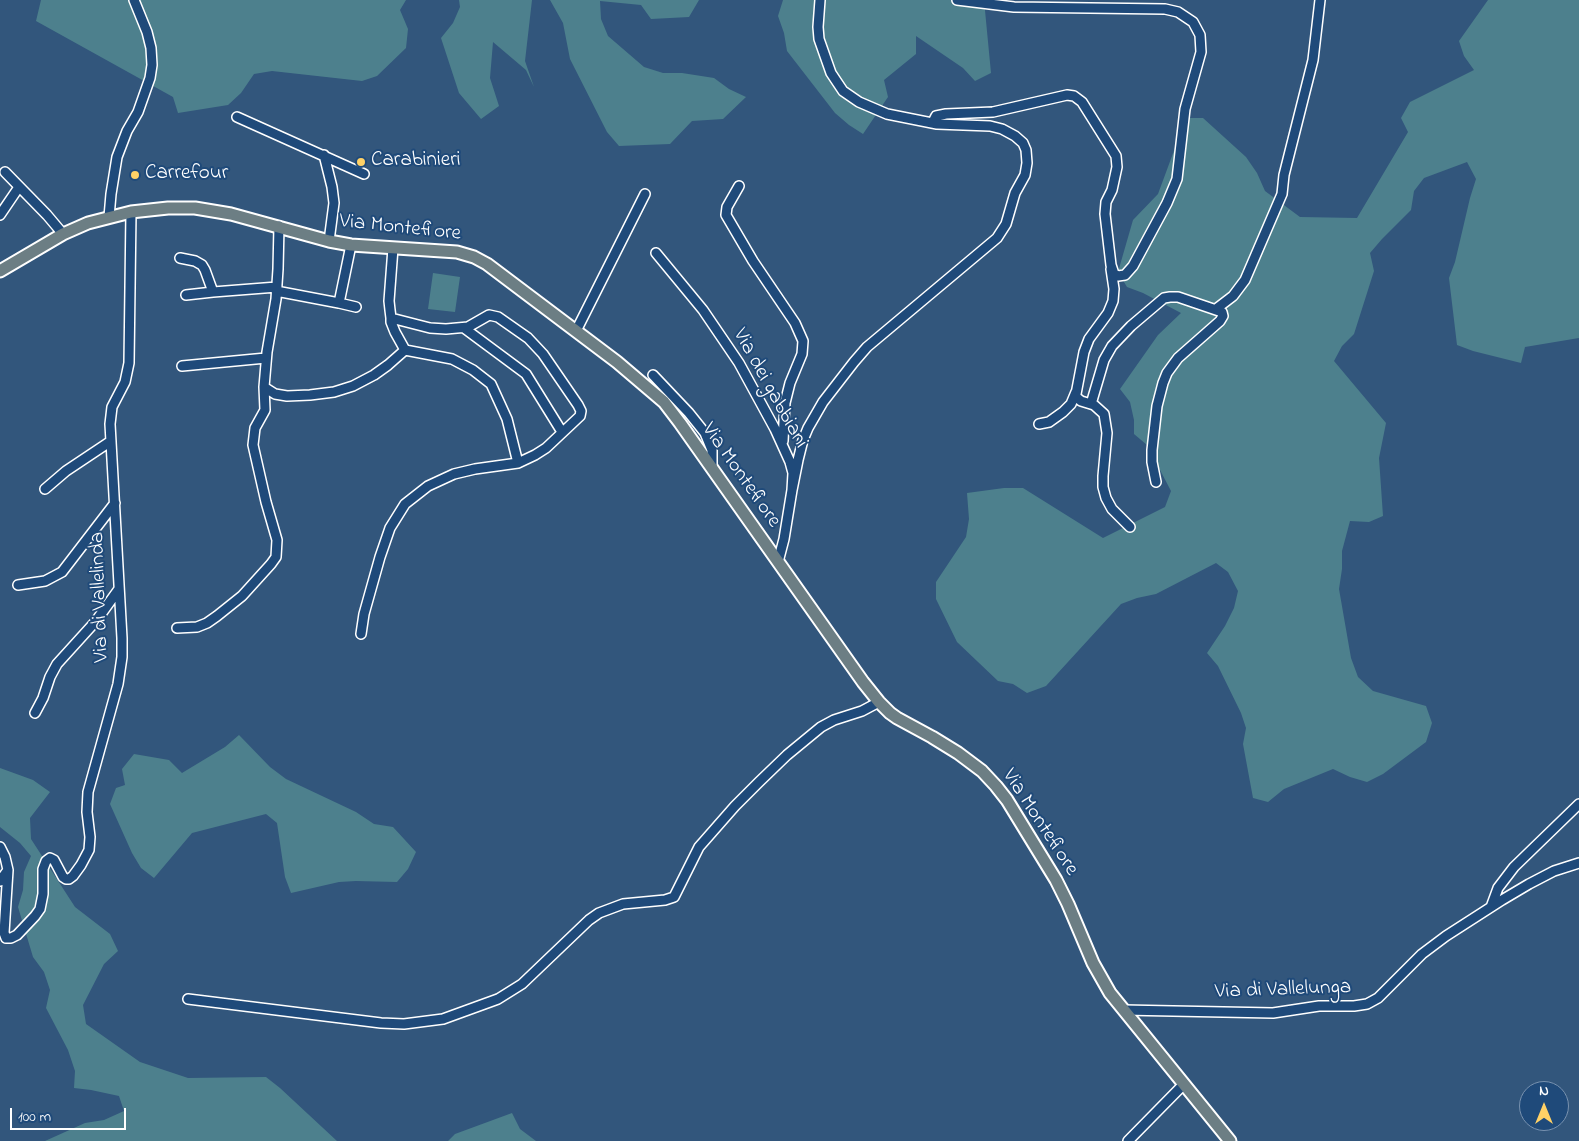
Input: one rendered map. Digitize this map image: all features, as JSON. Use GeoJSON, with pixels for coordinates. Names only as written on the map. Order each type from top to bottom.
{"type":"FeatureCollection","features":[{"type":"Feature","properties":{"kind":"main road","name":"Via Montefiore"},"geometry":{"type":"LineString","coordinates":[[0,271],[63,234],[88,223],[131,212],[158,208],[195,208],[237,215],[329,241],[350,245],[448,251],[474,257],[487,264],[630,372],[664,402],[879,702],[897,718],[958,753],[986,775],[1000,791],[1056,880],[1097,970],[1110,993],[1230,1141]]}},
{"type":"Feature","properties":{"kind":"street"},"geometry":{"type":"LineString","coordinates":[[109,217],[117,157],[127,131],[138,112],[150,78],[152,65],[151,48],[147,32],[134,0]]}},
{"type":"Feature","properties":{"kind":"street"},"geometry":{"type":"LineString","coordinates":[[792,490],[800,448],[808,428],[823,402],[867,347],[997,238],[1006,224],[1015,193],[1024,179],[1027,163],[1026,150],[1023,143],[1002,128],[937,124],[887,114],[859,102],[843,91],[831,73],[819,39],[820,0]]}},
{"type":"Feature","properties":{"kind":"street"},"geometry":{"type":"LineString","coordinates":[[957,0],[1014,7],[1165,9],[1181,14],[1193,22],[1198,30],[1201,40],[1201,52],[1185,109],[1180,170],[1175,186],[1130,270],[1124,276],[1115,275],[1110,261]]}},
{"type":"Feature","properties":{"kind":"street"},"geometry":{"type":"LineString","coordinates":[[1216,309],[1233,296],[1245,280],[1282,194],[1284,175],[1313,60],[1320,0]]}},
{"type":"Feature","properties":{"kind":"street"},"geometry":{"type":"LineString","coordinates":[[937,124],[934,121],[935,117],[941,114],[993,112],[1067,95],[1074,96],[1080,100],[1116,156],[1117,167],[1112,190],[1105,206],[1114,286],[1113,300],[1108,313],[1089,339],[1076,391],[1070,404],[1063,412],[1049,422],[1038,424]]}},
{"type":"Feature","properties":{"kind":"street"},"geometry":{"type":"LineString","coordinates":[[237,117],[364,174]]}},
{"type":"Feature","properties":{"kind":"street"},"geometry":{"type":"LineString","coordinates":[[324,155],[333,194],[334,212],[329,241]]}},
{"type":"Feature","properties":{"kind":"street"},"geometry":{"type":"LineString","coordinates":[[5,172],[63,234]]}},
{"type":"Feature","properties":{"kind":"street"},"geometry":{"type":"LineString","coordinates":[[0,215],[19,186]]}},
{"type":"Feature","properties":{"kind":"street"},"geometry":{"type":"LineString","coordinates":[[738,186],[727,207],[727,217],[753,261],[795,324],[803,341],[803,351],[790,383],[785,403],[783,446]]}},
{"type":"Feature","properties":{"kind":"street"},"geometry":{"type":"LineString","coordinates":[[576,331],[645,194]]}},
{"type":"Feature","properties":{"kind":"street","name":"Via di Vallelinda"},"geometry":{"type":"LineString","coordinates":[[8,870],[4,936],[8,938],[17,935],[40,909],[43,894],[43,869],[46,861],[50,858],[54,860],[63,877],[69,879],[81,866],[89,850],[90,837],[87,812],[89,786],[108,726],[120,672],[122,643],[110,424],[112,407],[124,382],[129,363],[131,212]]}},
{"type":"Feature","properties":{"kind":"street"},"geometry":{"type":"LineString","coordinates":[[177,628],[198,627],[217,616],[242,596],[276,557],[276,535],[264,495],[253,445],[255,428],[265,410],[266,358],[277,289],[279,226]]}},
{"type":"Feature","properties":{"kind":"street"},"geometry":{"type":"LineString","coordinates":[[339,304],[350,245]]}},
{"type":"Feature","properties":{"kind":"street"},"geometry":{"type":"LineString","coordinates":[[393,248],[389,301],[393,329],[406,350],[452,359],[467,366],[486,379],[494,388],[505,412],[518,463]]}},
{"type":"Feature","properties":{"kind":"street","name":"Via dei gabbiani"},"geometry":{"type":"LineString","coordinates":[[656,253],[703,310],[734,355],[783,446],[792,470],[792,490],[784,540],[778,562]]}},
{"type":"Feature","properties":{"kind":"street"},"geometry":{"type":"LineString","coordinates":[[180,258],[193,260],[202,265],[206,270],[212,292]]}},
{"type":"Feature","properties":{"kind":"street"},"geometry":{"type":"LineString","coordinates":[[186,295],[277,289],[356,307]]}},
{"type":"Feature","properties":{"kind":"street"},"geometry":{"type":"LineString","coordinates":[[1091,404],[1104,360],[1112,346],[1131,326],[1164,298],[1178,297],[1222,312],[1222,318],[1184,352],[1170,368],[1162,383],[1157,406],[1152,450],[1156,482]]}},
{"type":"Feature","properties":{"kind":"street"},"geometry":{"type":"LineString","coordinates":[[361,634],[364,614],[380,557],[392,524],[405,504],[428,486],[454,474],[518,463],[544,450],[579,417],[580,409],[551,364],[534,343],[494,315],[487,316],[464,328],[434,328],[391,318]]}},
{"type":"Feature","properties":{"kind":"street"},"geometry":{"type":"LineString","coordinates":[[464,328],[526,374],[562,432]]}},
{"type":"Feature","properties":{"kind":"street"},"geometry":{"type":"LineString","coordinates":[[264,387],[272,393],[287,396],[334,392],[353,386],[374,375],[406,350]]}},
{"type":"Feature","properties":{"kind":"street"},"geometry":{"type":"LineString","coordinates":[[182,366],[266,358]]}},
{"type":"Feature","properties":{"kind":"street"},"geometry":{"type":"LineString","coordinates":[[653,375],[705,433],[712,450],[712,469]]}},
{"type":"Feature","properties":{"kind":"street"},"geometry":{"type":"LineString","coordinates":[[1076,391],[1078,399],[1098,408],[1104,414],[1107,426],[1102,481],[1106,498],[1116,514],[1130,526]]}},
{"type":"Feature","properties":{"kind":"street"},"geometry":{"type":"LineString","coordinates":[[45,489],[66,471],[111,441]]}},
{"type":"Feature","properties":{"kind":"street"},"geometry":{"type":"LineString","coordinates":[[18,585],[45,581],[54,578],[62,572],[115,503]]}},
{"type":"Feature","properties":{"kind":"street"},"geometry":{"type":"LineString","coordinates":[[35,713],[57,664],[96,621],[119,589]]}},
{"type":"Feature","properties":{"kind":"street"},"geometry":{"type":"LineString","coordinates":[[188,1000],[372,1022],[404,1024],[443,1018],[498,999],[522,984],[589,920],[599,913],[623,904],[665,900],[674,897],[699,847],[735,806],[787,755],[820,727],[879,702]]}},
{"type":"Feature","properties":{"kind":"street"},"geometry":{"type":"LineString","coordinates":[[1491,907],[1498,888],[1514,867],[1579,804]]}},
{"type":"Feature","properties":{"kind":"street"},"geometry":{"type":"LineString","coordinates":[[0,847],[8,870],[0,881]]}},
{"type":"Feature","properties":{"kind":"street","name":"Via di Vallelunga"},"geometry":{"type":"LineString","coordinates":[[1123,1010],[1273,1013],[1319,1006],[1367,1004],[1376,1000],[1386,991],[1428,949],[1491,907],[1550,873],[1579,863]]}},
{"type":"Feature","properties":{"kind":"street"},"geometry":{"type":"LineString","coordinates":[[1128,1141],[1184,1084]]}},
{"type":"Feature","properties":{"kind":"green space"},"geometry":{"type":"Polygon","coordinates":[[[41,0],[406,0],[400,10],[408,29],[406,48],[377,76],[362,81],[272,71],[254,74],[241,93],[228,105],[178,113],[173,97],[36,21],[41,0]]]}},
{"type":"Feature","properties":{"kind":"green space"},"geometry":{"type":"Polygon","coordinates":[[[459,0],[532,0],[525,61],[534,87],[526,70],[493,42],[490,78],[499,106],[481,119],[459,93],[441,38],[453,23],[460,7],[459,0]]]}},
{"type":"Feature","properties":{"kind":"green space"},"geometry":{"type":"Polygon","coordinates":[[[550,0],[699,0],[689,17],[651,19],[641,5],[600,1],[601,19],[608,36],[644,67],[663,73],[682,73],[714,78],[729,89],[746,97],[723,119],[692,121],[670,144],[619,146],[607,132],[570,59],[563,23],[550,0]]]}},
{"type":"Feature","properties":{"kind":"green space"},"geometry":{"type":"Polygon","coordinates":[[[783,0],[984,0],[991,73],[975,81],[963,68],[916,36],[916,54],[884,80],[888,97],[863,134],[835,113],[787,51],[784,33],[778,16],[783,0]]]}},
{"type":"Feature","properties":{"kind":"green space"},"geometry":{"type":"Polygon","coordinates":[[[1488,0],[1579,0],[1579,338],[1525,347],[1521,363],[1457,345],[1449,278],[1455,262],[1476,179],[1467,162],[1424,178],[1414,191],[1411,210],[1370,253],[1374,271],[1354,334],[1342,346],[1334,361],[1386,423],[1379,458],[1383,516],[1369,522],[1350,521],[1342,551],[1339,589],[1351,658],[1358,677],[1373,691],[1426,706],[1432,723],[1426,742],[1383,774],[1367,782],[1333,769],[1284,789],[1268,802],[1253,798],[1243,744],[1246,728],[1241,713],[1218,666],[1207,653],[1225,626],[1234,608],[1238,591],[1228,572],[1216,563],[1156,594],[1121,604],[1046,686],[1027,693],[1013,684],[998,681],[957,642],[936,599],[936,582],[966,537],[969,519],[967,493],[1004,488],[1023,488],[1103,538],[1165,507],[1171,491],[1147,445],[1134,434],[1134,420],[1130,402],[1120,389],[1158,335],[1181,313],[1143,293],[1127,287],[1118,272],[1133,220],[1158,194],[1186,118],[1203,118],[1246,157],[1257,173],[1265,191],[1300,217],[1357,218],[1408,132],[1401,118],[1410,102],[1474,70],[1464,56],[1459,41],[1488,0]]]}},
{"type":"Feature","properties":{"kind":"green space"},"geometry":{"type":"Polygon","coordinates":[[[433,273],[460,277],[455,312],[428,309],[433,273]]]}},
{"type":"Feature","properties":{"kind":"green space"},"geometry":{"type":"Polygon","coordinates":[[[239,735],[270,767],[286,779],[356,812],[374,824],[393,827],[416,852],[408,869],[397,882],[339,882],[291,893],[285,877],[277,823],[266,814],[192,833],[154,878],[141,868],[132,853],[110,804],[116,788],[125,785],[122,769],[134,754],[169,760],[182,773],[225,747],[239,735]]]}},
{"type":"Feature","properties":{"kind":"green space"},"geometry":{"type":"Polygon","coordinates":[[[0,768],[33,780],[50,792],[30,818],[31,839],[75,907],[110,934],[118,951],[104,964],[83,1005],[86,1024],[140,1062],[188,1078],[266,1077],[337,1141],[45,1141],[85,1123],[104,1120],[124,1111],[119,1096],[74,1088],[75,1071],[68,1050],[46,1008],[50,990],[44,972],[33,957],[18,907],[23,890],[24,872],[31,856],[20,843],[0,827],[0,768]]]}},
{"type":"Feature","properties":{"kind":"green space"},"geometry":{"type":"Polygon","coordinates":[[[512,1113],[520,1129],[536,1141],[448,1141],[455,1134],[512,1113]]]}},
{"type":"Feature","properties":{"kind":"place","name":"Carabinieri"},"geometry":{"type":"Point","coordinates":[361,162]}},
{"type":"Feature","properties":{"kind":"place","name":"Carrefour"},"geometry":{"type":"Point","coordinates":[135,175]}}]}
